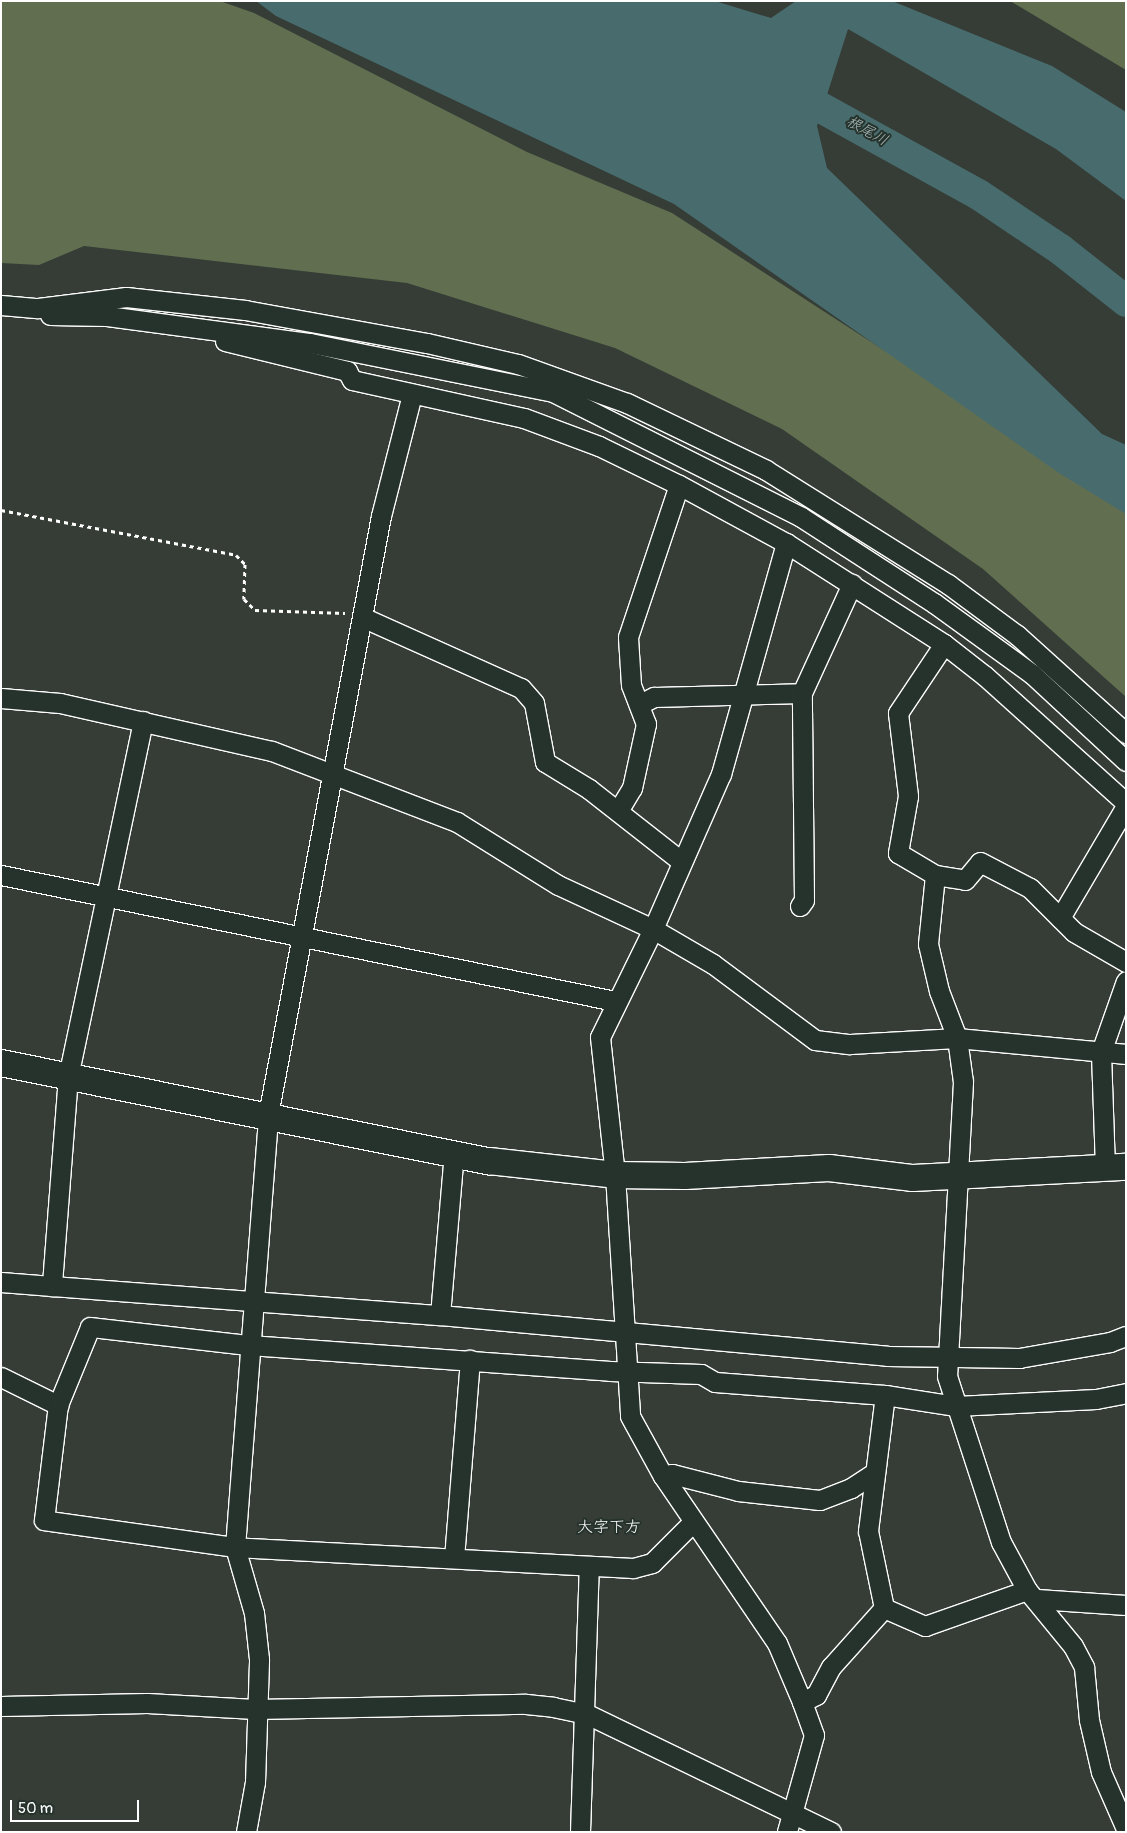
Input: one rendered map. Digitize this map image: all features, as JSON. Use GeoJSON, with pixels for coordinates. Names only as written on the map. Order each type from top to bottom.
{"type":"FeatureCollection","features":[{"type":"Feature","properties":{"kind":"street"},"geometry":{"type":"LineString","coordinates":[[1,305],[38,308],[126,297],[181,300],[298,319],[518,364],[626,403],[766,470],[932,574],[1017,635],[1126,733]]}},
{"type":"Feature","properties":{"kind":"street"},"geometry":{"type":"LineString","coordinates":[[38,308],[48,315],[107,316],[206,327],[310,343],[553,392],[602,413],[801,517],[934,603],[1032,674],[1126,761]]}},
{"type":"Feature","properties":{"kind":"street"},"geometry":{"type":"LineString","coordinates":[[206,327],[215,339],[347,371],[352,380],[524,418],[599,446],[679,485],[786,543],[944,644],[985,676],[1126,805],[1060,918]]}},
{"type":"Feature","properties":{"kind":"street"},"geometry":{"type":"LineString","coordinates":[[246,1832],[255,1782],[259,1659],[254,1613],[235,1547],[252,1303],[268,1115],[335,775],[381,516],[412,394]]}},
{"type":"Feature","properties":{"kind":"street"},"geometry":{"type":"LineString","coordinates":[[618,811],[632,788],[643,746],[646,724],[630,676],[628,637],[679,485]]}},
{"type":"Feature","properties":{"kind":"street"},"geometry":{"type":"LineString","coordinates":[[786,543],[721,774],[653,929],[615,1001],[600,1037],[615,1175],[630,1416],[663,1476],[693,1522],[738,1581],[777,1643],[802,1702],[814,1735],[790,1811],[787,1832]]}},
{"type":"Feature","properties":{"kind":"street"},"geometry":{"type":"LineString","coordinates":[[800,906],[804,900],[802,693],[852,584]]}},
{"type":"Feature","properties":{"kind":"street"},"geometry":{"type":"LineString","coordinates":[[362,617],[521,688],[534,703],[546,762],[618,811],[682,862]]}},
{"type":"Feature","properties":{"kind":"street"},"geometry":{"type":"LineString","coordinates":[[944,644],[898,713],[908,796],[898,853],[934,875],[965,880],[980,862],[1030,888],[1074,932],[1126,962]]}},
{"type":"Feature","properties":{"kind":"street"},"geometry":{"type":"LineString","coordinates":[[640,704],[654,697],[743,692],[802,693]]}},
{"type":"Feature","properties":{"kind":"street"},"geometry":{"type":"LineString","coordinates":[[1,698],[60,703],[272,751],[457,822],[558,885],[653,929],[713,964],[815,1040],[850,1044],[956,1038],[1126,1054]]}},
{"type":"Feature","properties":{"kind":"street"},"geometry":{"type":"LineString","coordinates":[[52,1286],[68,1076],[143,721]]}},
{"type":"Feature","properties":{"kind":"street"},"geometry":{"type":"LineString","coordinates":[[1,874],[615,1001]]}},
{"type":"Feature","properties":{"kind":"street"},"geometry":{"type":"LineString","coordinates":[[934,875],[928,944],[939,991],[956,1038],[962,1082],[947,1376],[1001,1542],[1032,1595],[1073,1646],[1084,1667],[1089,1720],[1100,1772],[1126,1829]]}},
{"type":"Feature","properties":{"kind":"street"},"geometry":{"type":"LineString","coordinates":[[1,1063],[268,1115],[454,1154],[615,1175],[685,1176],[828,1168],[913,1178],[1116,1167],[1101,1052],[1126,981]]}},
{"type":"Feature","properties":{"kind":"street"},"geometry":{"type":"LineString","coordinates":[[440,1316],[454,1154]]}},
{"type":"Feature","properties":{"kind":"street"},"geometry":{"type":"LineString","coordinates":[[1,1282],[252,1303],[440,1316],[887,1356],[947,1355],[1019,1358],[1110,1342],[1126,1336]]}},
{"type":"Feature","properties":{"kind":"street"},"geometry":{"type":"LineString","coordinates":[[693,1522],[652,1563],[633,1568],[235,1547],[44,1520],[58,1406],[90,1326],[249,1345],[700,1374],[715,1382],[884,1395],[956,1406],[1096,1399],[1126,1393]]}},
{"type":"Feature","properties":{"kind":"street"},"geometry":{"type":"LineString","coordinates":[[454,1558],[470,1360]]}},
{"type":"Feature","properties":{"kind":"street"},"geometry":{"type":"LineString","coordinates":[[1,1377],[58,1406]]}},
{"type":"Feature","properties":{"kind":"street"},"geometry":{"type":"LineString","coordinates":[[884,1395],[868,1531],[884,1608]]}},
{"type":"Feature","properties":{"kind":"street"},"geometry":{"type":"LineString","coordinates":[[663,1476],[672,1474],[738,1491],[820,1500],[851,1488],[874,1473]]}},
{"type":"Feature","properties":{"kind":"street"},"geometry":{"type":"LineString","coordinates":[[580,1832],[587,1714],[589,1566]]}},
{"type":"Feature","properties":{"kind":"street"},"geometry":{"type":"LineString","coordinates":[[884,1608],[925,1626],[1032,1595],[1126,1605]]}},
{"type":"Feature","properties":{"kind":"street"},"geometry":{"type":"LineString","coordinates":[[802,1702],[816,1695],[831,1668],[884,1608]]}},
{"type":"Feature","properties":{"kind":"street"},"geometry":{"type":"LineString","coordinates":[[1,1706],[147,1703],[256,1709],[526,1704],[587,1714],[831,1832]]}},
{"type":"Feature","properties":{"kind":"path"},"geometry":{"type":"LineString","coordinates":[[1,510],[236,555],[245,564],[244,600],[255,610],[343,612],[362,617]]}},
{"type":"Feature","properties":{"kind":"green space"},"geometry":{"type":"Polygon","coordinates":[[[1,1],[220,1],[254,13],[527,152],[672,213],[1049,457],[1126,501],[1126,697],[983,569],[782,429],[615,348],[407,283],[84,246],[39,265],[1,263],[1,1]]]}},
{"type":"Feature","properties":{"kind":"green space"},"geometry":{"type":"Polygon","coordinates":[[[1010,1],[1126,1],[1126,70],[1010,1]]]}},
{"type":"Feature","properties":{"kind":"water"},"geometry":{"type":"Polygon","coordinates":[[[256,1],[715,1],[771,18],[796,1],[892,1],[1052,66],[1126,112],[1126,201],[1056,149],[848,29],[817,126],[827,168],[1102,434],[1126,445],[1126,514],[1059,473],[674,204],[276,16],[256,1]]]}},
{"type":"Feature","properties":{"kind":"waterway","name":"根尾川"},"geometry":{"type":"LineString","coordinates":[[784,87],[978,194],[1060,249],[1126,301]]}},
{"type":"Feature","properties":{"kind":"district","name":"大字下方"},"geometry":{"type":"Point","coordinates":[609,1527]}}]}
